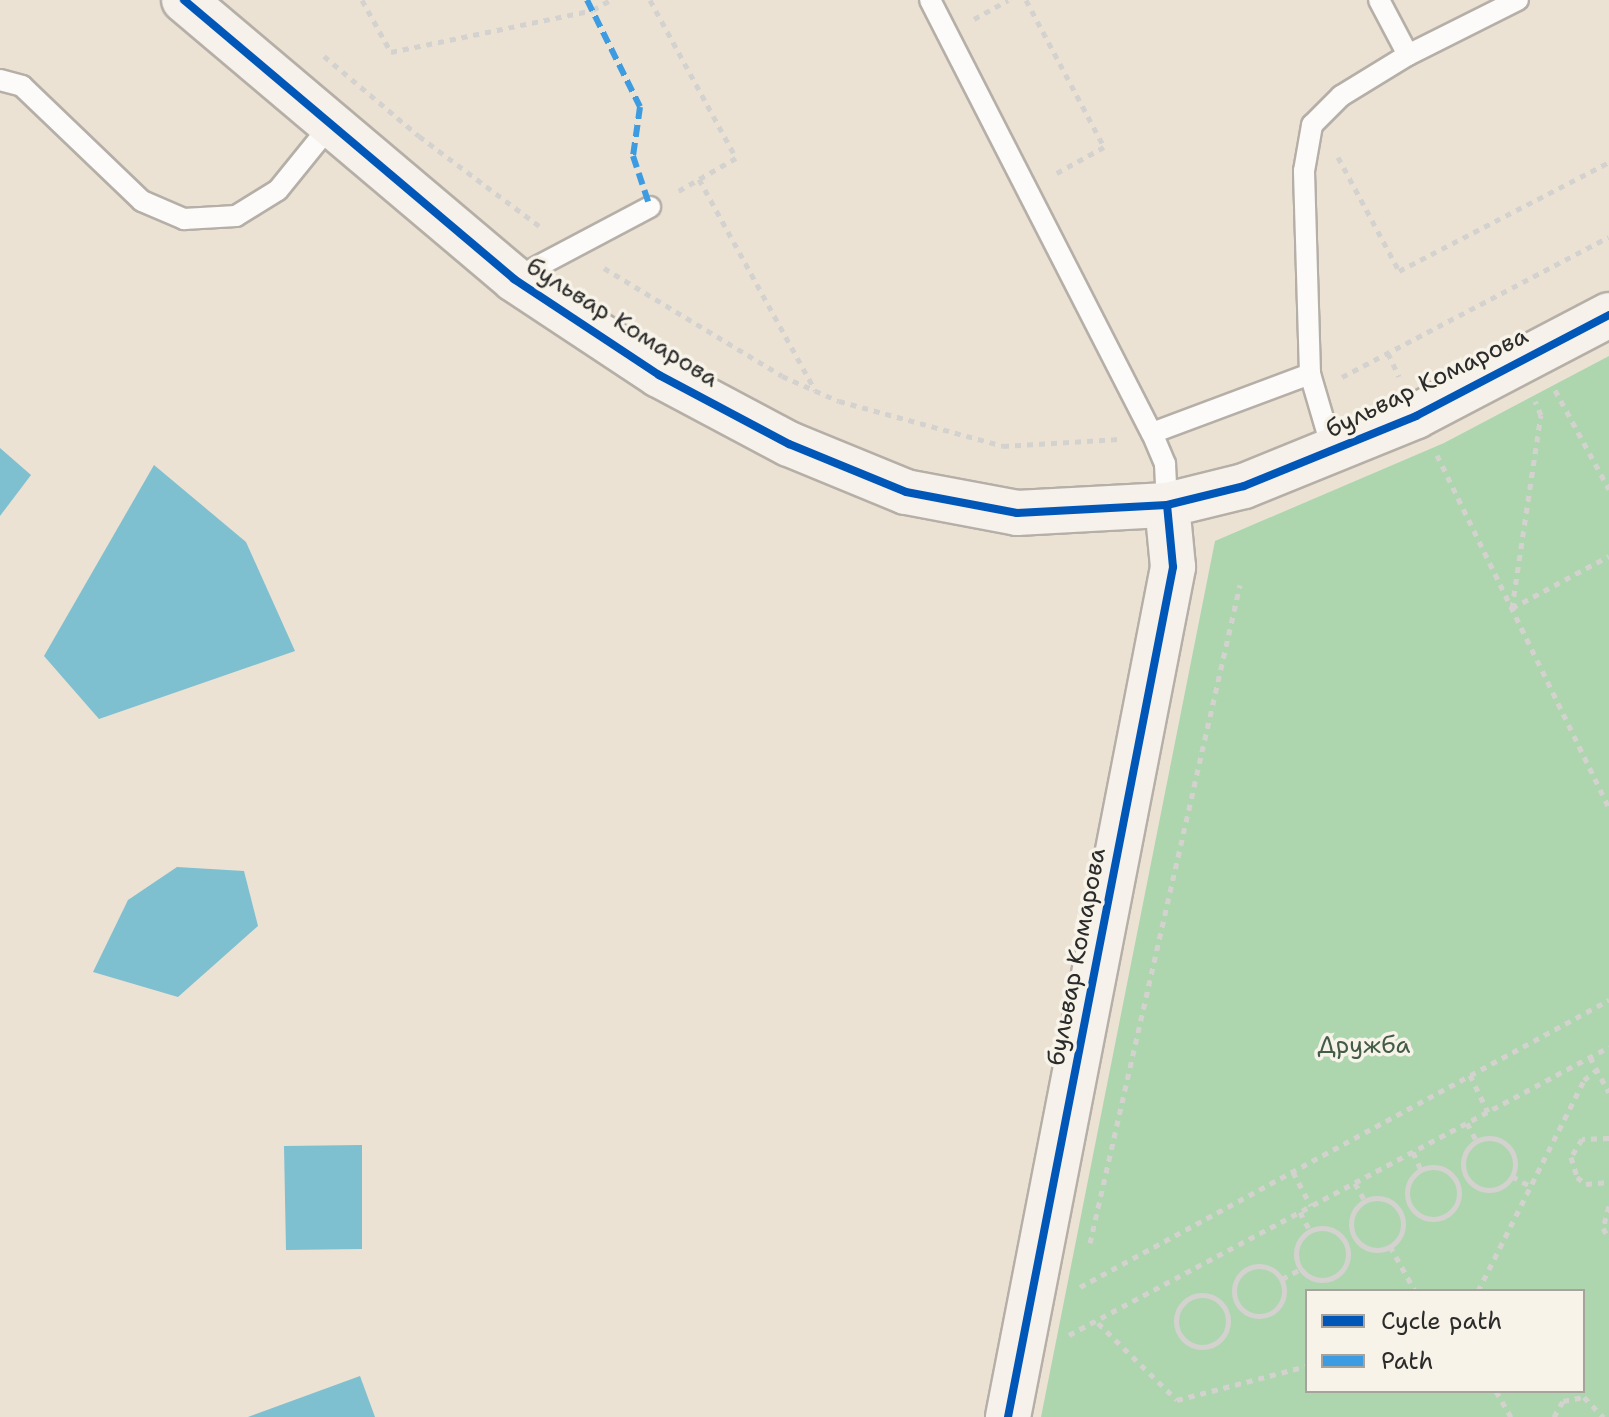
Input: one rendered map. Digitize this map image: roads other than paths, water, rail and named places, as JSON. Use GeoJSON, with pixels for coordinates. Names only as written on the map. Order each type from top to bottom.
{"type":"FeatureCollection","features":[{"type":"Feature","properties":{"kind":"street","name":"бульвар Комарова"},"geometry":{"type":"LineString","coordinates":[[184,0],[329,127],[514,279],[659,375],[789,444],[906,492],[1017,513],[1167,505],[1244,486],[1416,416],[1609,315]]}},
{"type":"Feature","properties":{"kind":"street","name":"бульвар Комарова"},"geometry":{"type":"LineString","coordinates":[[1008,1417],[1173,567],[1167,505]]}},
{"type":"Feature","properties":{"kind":"lane"},"geometry":{"type":"LineString","coordinates":[[930,0],[1152,433],[1165,464],[1167,505]]}},
{"type":"Feature","properties":{"kind":"lane"},"geometry":{"type":"LineString","coordinates":[[1379,0],[1408,55]]}},
{"type":"Feature","properties":{"kind":"lane"},"geometry":{"type":"LineString","coordinates":[[1333,452],[1311,383],[1304,171],[1312,125],[1341,96],[1408,55],[1518,0]]}},
{"type":"Feature","properties":{"kind":"lane"},"geometry":{"type":"LineString","coordinates":[[0,80],[22,86],[142,201],[184,219],[236,216],[268,197],[329,127]]}},
{"type":"Feature","properties":{"kind":"lane"},"geometry":{"type":"LineString","coordinates":[[514,279],[650,207]]}},
{"type":"Feature","properties":{"kind":"lane"},"geometry":{"type":"LineString","coordinates":[[1152,433],[1311,383]]}},
{"type":"Feature","properties":{"kind":"water"},"geometry":{"type":"Polygon","coordinates":[[[0,448],[31,475],[0,516],[0,448]]]}},
{"type":"Feature","properties":{"kind":"water"},"geometry":{"type":"Polygon","coordinates":[[[154,465],[246,542],[295,651],[99,719],[44,656],[154,465]]]}},
{"type":"Feature","properties":{"kind":"water"},"geometry":{"type":"Polygon","coordinates":[[[177,867],[244,871],[258,926],[178,997],[93,972],[128,900],[177,867]]]}},
{"type":"Feature","properties":{"kind":"water"},"geometry":{"type":"Polygon","coordinates":[[[362,1145],[362,1249],[286,1250],[284,1146],[362,1145]]]}},
{"type":"Feature","properties":{"kind":"water"},"geometry":{"type":"Polygon","coordinates":[[[360,1376],[375,1417],[248,1417],[360,1376]]]}},
{"type":"Feature","properties":{"kind":"park label","name":"Дружба"},"geometry":{"type":"Point","coordinates":[1364,1046]}}]}
